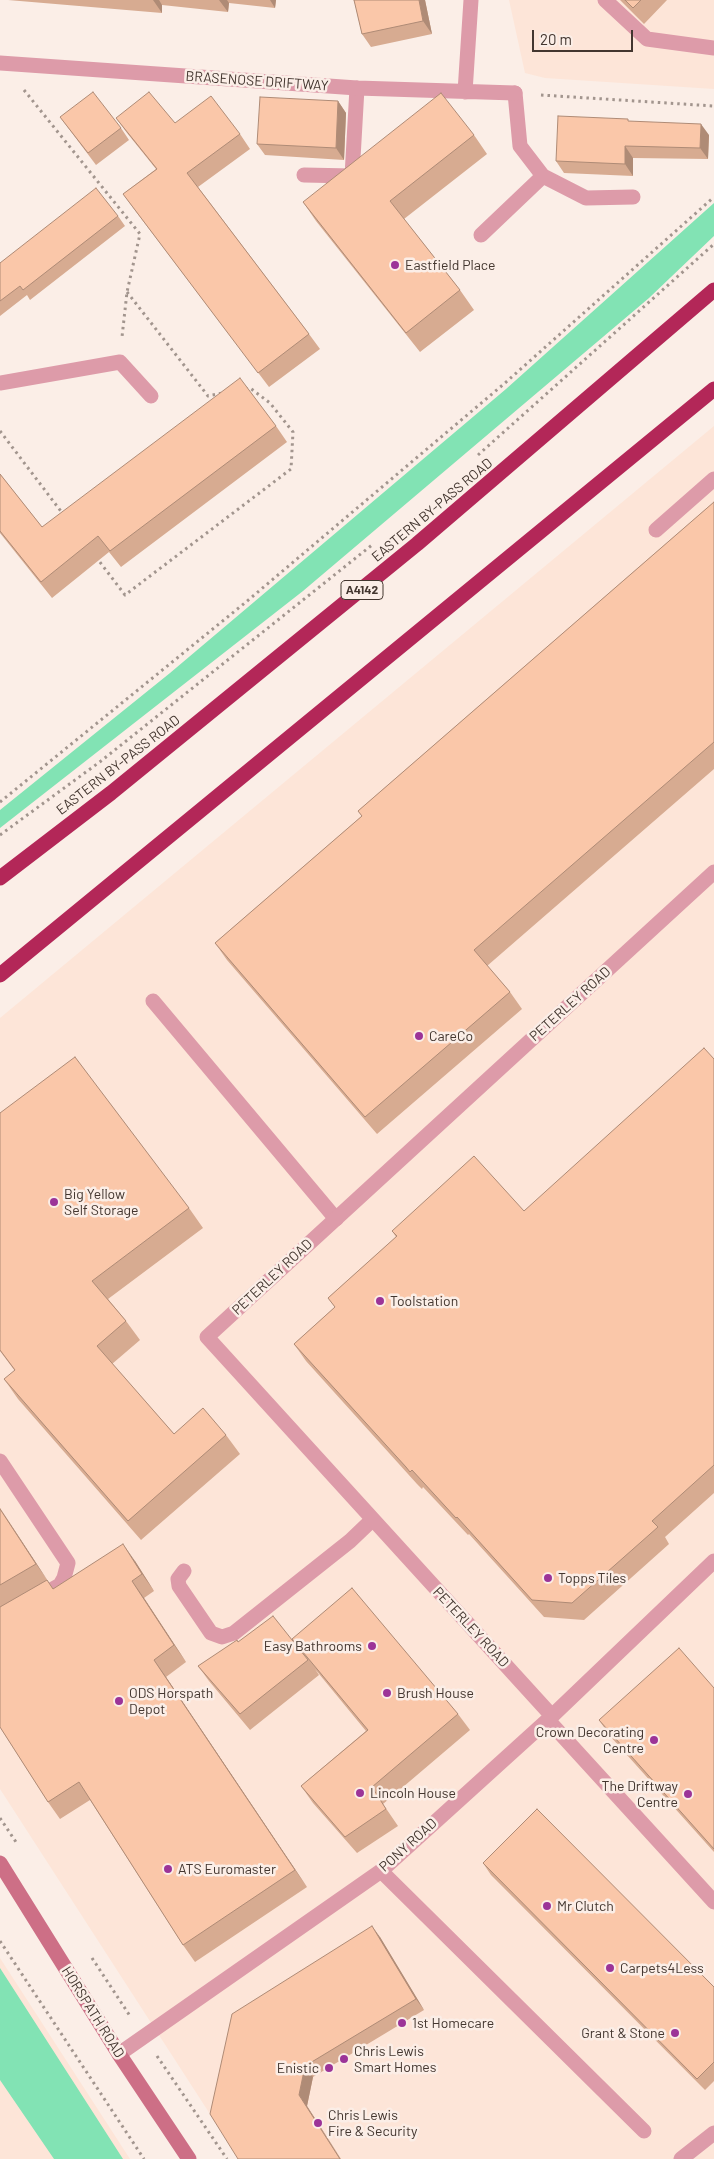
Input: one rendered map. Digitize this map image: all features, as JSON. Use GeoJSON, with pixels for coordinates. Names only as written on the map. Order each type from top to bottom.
{"type":"FeatureCollection","features":[{"type":"Feature","properties":{"kind":"highway","name":"EASTERN BY-PASS ROAD"},"geometry":{"type":"LineString","coordinates":[[0,878],[111,793],[417,544],[714,290]]}},
{"type":"Feature","properties":{"kind":"highway"},"geometry":{"type":"LineString","coordinates":[[0,975],[714,389]]}},
{"type":"Feature","properties":{"kind":"street"},"geometry":{"type":"LineString","coordinates":[[465,92],[471,0]]}},
{"type":"Feature","properties":{"kind":"street"},"geometry":{"type":"LineString","coordinates":[[605,0],[646,39],[714,48]]}},
{"type":"Feature","properties":{"kind":"street","name":"BRASENOSE DRIFTWAY"},"geometry":{"type":"LineString","coordinates":[[1,63],[357,88],[515,93]]}},
{"type":"Feature","properties":{"kind":"street"},"geometry":{"type":"LineString","coordinates":[[304,175],[352,176],[357,88]]}},
{"type":"Feature","properties":{"kind":"street"},"geometry":{"type":"LineString","coordinates":[[515,93],[520,146],[542,176],[586,198],[633,197]]}},
{"type":"Feature","properties":{"kind":"street"},"geometry":{"type":"LineString","coordinates":[[481,235],[542,176]]}},
{"type":"Feature","properties":{"kind":"street"},"geometry":{"type":"LineString","coordinates":[[0,383],[120,362],[152,396]]}},
{"type":"Feature","properties":{"kind":"street"},"geometry":{"type":"LineString","coordinates":[[656,530],[714,479]]}},
{"type":"Feature","properties":{"kind":"street","name":"PETERLEY ROAD"},"geometry":{"type":"LineString","coordinates":[[714,872],[207,1336],[714,1902]]}},
{"type":"Feature","properties":{"kind":"street"},"geometry":{"type":"LineString","coordinates":[[153,1001],[336,1218]]}},
{"type":"Feature","properties":{"kind":"street"},"geometry":{"type":"LineString","coordinates":[[0,1461],[68,1563],[60,1585],[26,1605]]}},
{"type":"Feature","properties":{"kind":"street"},"geometry":{"type":"LineString","coordinates":[[184,1571],[178,1579],[179,1586],[211,1633],[222,1637],[234,1633],[350,1541],[372,1520]]}},
{"type":"Feature","properties":{"kind":"street","name":"PONY ROAD"},"geometry":{"type":"LineString","coordinates":[[119,2054],[381,1870],[550,1718],[714,1561]]}},
{"type":"Feature","properties":{"kind":"street","name":"HORSPATH ROAD"},"geometry":{"type":"LineString","coordinates":[[0,1862],[119,2054],[188,2159]]}},
{"type":"Feature","properties":{"kind":"street"},"geometry":{"type":"LineString","coordinates":[[381,1870],[644,2131]]}},
{"type":"Feature","properties":{"kind":"street"},"geometry":{"type":"LineString","coordinates":[[681,2159],[714,2133]]}},
{"type":"Feature","properties":{"kind":"path"},"geometry":{"type":"LineString","coordinates":[[1,63],[140,234],[127,292],[120,362]]}},
{"type":"Feature","properties":{"kind":"path"},"geometry":{"type":"LineString","coordinates":[[515,93],[714,106]]}},
{"type":"Feature","properties":{"kind":"path"},"geometry":{"type":"LineString","coordinates":[[0,802],[246,602],[498,389],[714,197]]}},
{"type":"Feature","properties":{"kind":"path"},"geometry":{"type":"LineString","coordinates":[[475,458],[714,244]]}},
{"type":"Feature","properties":{"kind":"path"},"geometry":{"type":"LineString","coordinates":[[127,292],[208,396],[225,393]]}},
{"type":"Feature","properties":{"kind":"path"},"geometry":{"type":"LineString","coordinates":[[95,556],[125,594],[291,469],[294,432],[270,403],[250,388],[242,390]]}},
{"type":"Feature","properties":{"kind":"path"},"geometry":{"type":"LineString","coordinates":[[0,432],[65,517]]}},
{"type":"Feature","properties":{"kind":"path"},"geometry":{"type":"LineString","coordinates":[[0,835],[101,761],[378,540]]}},
{"type":"Feature","properties":{"kind":"path"},"geometry":{"type":"LineString","coordinates":[[0,1941],[144,2159]]}},
{"type":"Feature","properties":{"kind":"path"},"geometry":{"type":"LineString","coordinates":[[144,2037],[227,2159]]}},
{"type":"Feature","properties":{"kind":"shaded area"},"geometry":{"type":"Polygon","coordinates":[[[509,0],[714,0],[714,89],[545,78],[525,73],[509,0]]]}},
{"type":"Feature","properties":{"kind":"shaded area"},"geometry":{"type":"Polygon","coordinates":[[[714,426],[714,2159],[239,2159],[0,1789],[0,1018],[714,426]]]}},
{"type":"Feature","properties":{"kind":"shaded area"},"geometry":{"type":"Polygon","coordinates":[[[0,1958],[130,2159],[0,2159],[0,1958]]]}},
{"type":"Feature","properties":{"kind":"green space"},"geometry":{"type":"Polygon","coordinates":[[[714,203],[714,236],[649,298],[303,591],[0,828],[0,810],[170,673],[506,389],[714,203]]]}},
{"type":"Feature","properties":{"kind":"green space"},"geometry":{"type":"Polygon","coordinates":[[[0,1968],[123,2159],[54,2159],[0,2080],[0,1968]]]}},
{"type":"Feature","properties":{"kind":"building"},"geometry":{"type":"Polygon","coordinates":[[[354,0],[419,0],[423,21],[362,34],[354,0]]]}},
{"type":"Feature","properties":{"kind":"building"},"geometry":{"type":"Polygon","coordinates":[[[625,0],[641,0],[633,8],[625,0]]]}},
{"type":"Feature","properties":{"kind":"building"},"geometry":{"type":"Polygon","coordinates":[[[93,92],[121,128],[88,153],[60,117],[93,92]]]}},
{"type":"Feature","properties":{"kind":"building"},"geometry":{"type":"Polygon","coordinates":[[[149,92],[175,123],[211,96],[240,134],[187,173],[309,334],[258,373],[123,194],[157,169],[116,118],[149,92]]]}},
{"type":"Feature","properties":{"kind":"building","name":"Eastfield Place"},"geometry":{"type":"Polygon","coordinates":[[[441,93],[474,135],[390,201],[460,290],[406,333],[303,202],[441,93]]]}},
{"type":"Feature","properties":{"kind":"building"},"geometry":{"type":"Polygon","coordinates":[[[260,97],[338,101],[336,148],[257,144],[260,97]]]}},
{"type":"Feature","properties":{"kind":"building"},"geometry":{"type":"Polygon","coordinates":[[[558,116],[701,124],[700,148],[625,146],[625,164],[556,161],[558,116]]]}},
{"type":"Feature","properties":{"kind":"building"},"geometry":{"type":"Polygon","coordinates":[[[96,188],[118,216],[23,290],[20,286],[0,301],[0,263],[96,188]]]}},
{"type":"Feature","properties":{"kind":"building"},"geometry":{"type":"Polygon","coordinates":[[[240,378],[276,426],[110,551],[98,536],[41,582],[0,531],[0,474],[42,527],[240,378]]]}},
{"type":"Feature","properties":{"kind":"building"},"geometry":{"type":"Polygon","coordinates":[[[714,502],[714,742],[474,950],[510,992],[365,1117],[215,943],[362,816],[358,811],[714,502]]]}},
{"type":"Feature","properties":{"kind":"building"},"geometry":{"type":"Polygon","coordinates":[[[704,1048],[714,1059],[714,1465],[652,1521],[658,1527],[572,1603],[532,1600],[457,1517],[412,1470],[410,1472],[294,1344],[335,1307],[328,1298],[397,1236],[392,1231],[474,1156],[524,1211],[704,1048]]]}},
{"type":"Feature","properties":{"kind":"building"},"geometry":{"type":"Polygon","coordinates":[[[75,1057],[189,1208],[92,1281],[126,1321],[97,1346],[174,1434],[203,1408],[226,1435],[128,1521],[4,1379],[15,1370],[0,1350],[0,1113],[75,1057]]]}},
{"type":"Feature","properties":{"kind":"building"},"geometry":{"type":"Polygon","coordinates":[[[0,1509],[36,1564],[0,1585],[0,1509]]]}},
{"type":"Feature","properties":{"kind":"building"},"geometry":{"type":"Polygon","coordinates":[[[123,1544],[142,1574],[132,1581],[174,1645],[154,1660],[295,1870],[183,1945],[79,1782],[48,1802],[0,1727],[0,1607],[47,1580],[53,1589],[123,1544]]]}},
{"type":"Feature","properties":{"kind":"building","name":"Brush House"},"geometry":{"type":"Polygon","coordinates":[[[352,1588],[458,1714],[372,1787],[386,1809],[345,1837],[301,1786],[368,1730],[292,1639],[352,1588]]]}},
{"type":"Feature","properties":{"kind":"building"},"geometry":{"type":"Polygon","coordinates":[[[273,1616],[308,1660],[240,1714],[198,1666],[237,1640],[238,1642],[273,1616]]]}},
{"type":"Feature","properties":{"kind":"building","name":"The Driftway Centre"},"geometry":{"type":"Polygon","coordinates":[[[679,1648],[714,1688],[714,1849],[599,1720],[679,1648]]]}},
{"type":"Feature","properties":{"kind":"building"},"geometry":{"type":"Polygon","coordinates":[[[537,1809],[714,1987],[714,2062],[697,2079],[483,1863],[537,1809]]]}},
{"type":"Feature","properties":{"kind":"building"},"geometry":{"type":"Polygon","coordinates":[[[372,1926],[416,1999],[305,2066],[299,2095],[340,2159],[238,2159],[210,2114],[232,2014],[372,1926]]]}},
{"type":"Feature","properties":{"kind":"place","name":"Eastfield Place"},"geometry":{"type":"Point","coordinates":[395,265]}},
{"type":"Feature","properties":{"kind":"place","name":"CareCo"},"geometry":{"type":"Point","coordinates":[419,1036]}},
{"type":"Feature","properties":{"kind":"place","name":"Big Yellow Self Storage"},"geometry":{"type":"Point","coordinates":[54,1202]}},
{"type":"Feature","properties":{"kind":"place","name":"Toolstation"},"geometry":{"type":"Point","coordinates":[380,1301]}},
{"type":"Feature","properties":{"kind":"place","name":"Topps Tiles"},"geometry":{"type":"Point","coordinates":[548,1578]}},
{"type":"Feature","properties":{"kind":"place","name":"Easy Bathrooms"},"geometry":{"type":"Point","coordinates":[372,1646]}},
{"type":"Feature","properties":{"kind":"place","name":"Brush House"},"geometry":{"type":"Point","coordinates":[387,1693]}},
{"type":"Feature","properties":{"kind":"place","name":"ODS Horspath Depot"},"geometry":{"type":"Point","coordinates":[119,1701]}},
{"type":"Feature","properties":{"kind":"place","name":"Crown Decorating Centre"},"geometry":{"type":"Point","coordinates":[654,1740]}},
{"type":"Feature","properties":{"kind":"place","name":"Lincoln House"},"geometry":{"type":"Point","coordinates":[360,1793]}},
{"type":"Feature","properties":{"kind":"place","name":"The Driftway Centre"},"geometry":{"type":"Point","coordinates":[688,1794]}},
{"type":"Feature","properties":{"kind":"place","name":"ATS Euromaster"},"geometry":{"type":"Point","coordinates":[168,1869]}},
{"type":"Feature","properties":{"kind":"place","name":"Mr Clutch"},"geometry":{"type":"Point","coordinates":[547,1906]}},
{"type":"Feature","properties":{"kind":"place","name":"Carpets4Less"},"geometry":{"type":"Point","coordinates":[610,1968]}},
{"type":"Feature","properties":{"kind":"place","name":"1st Homecare"},"geometry":{"type":"Point","coordinates":[402,2023]}},
{"type":"Feature","properties":{"kind":"place","name":"Grant & Stone"},"geometry":{"type":"Point","coordinates":[675,2033]}},
{"type":"Feature","properties":{"kind":"place","name":"Chris Lewis Smart Homes"},"geometry":{"type":"Point","coordinates":[344,2059]}},
{"type":"Feature","properties":{"kind":"place","name":"Enistic"},"geometry":{"type":"Point","coordinates":[329,2068]}},
{"type":"Feature","properties":{"kind":"place","name":"Chris Lewis Fire & Security"},"geometry":{"type":"Point","coordinates":[318,2123]}}]}
